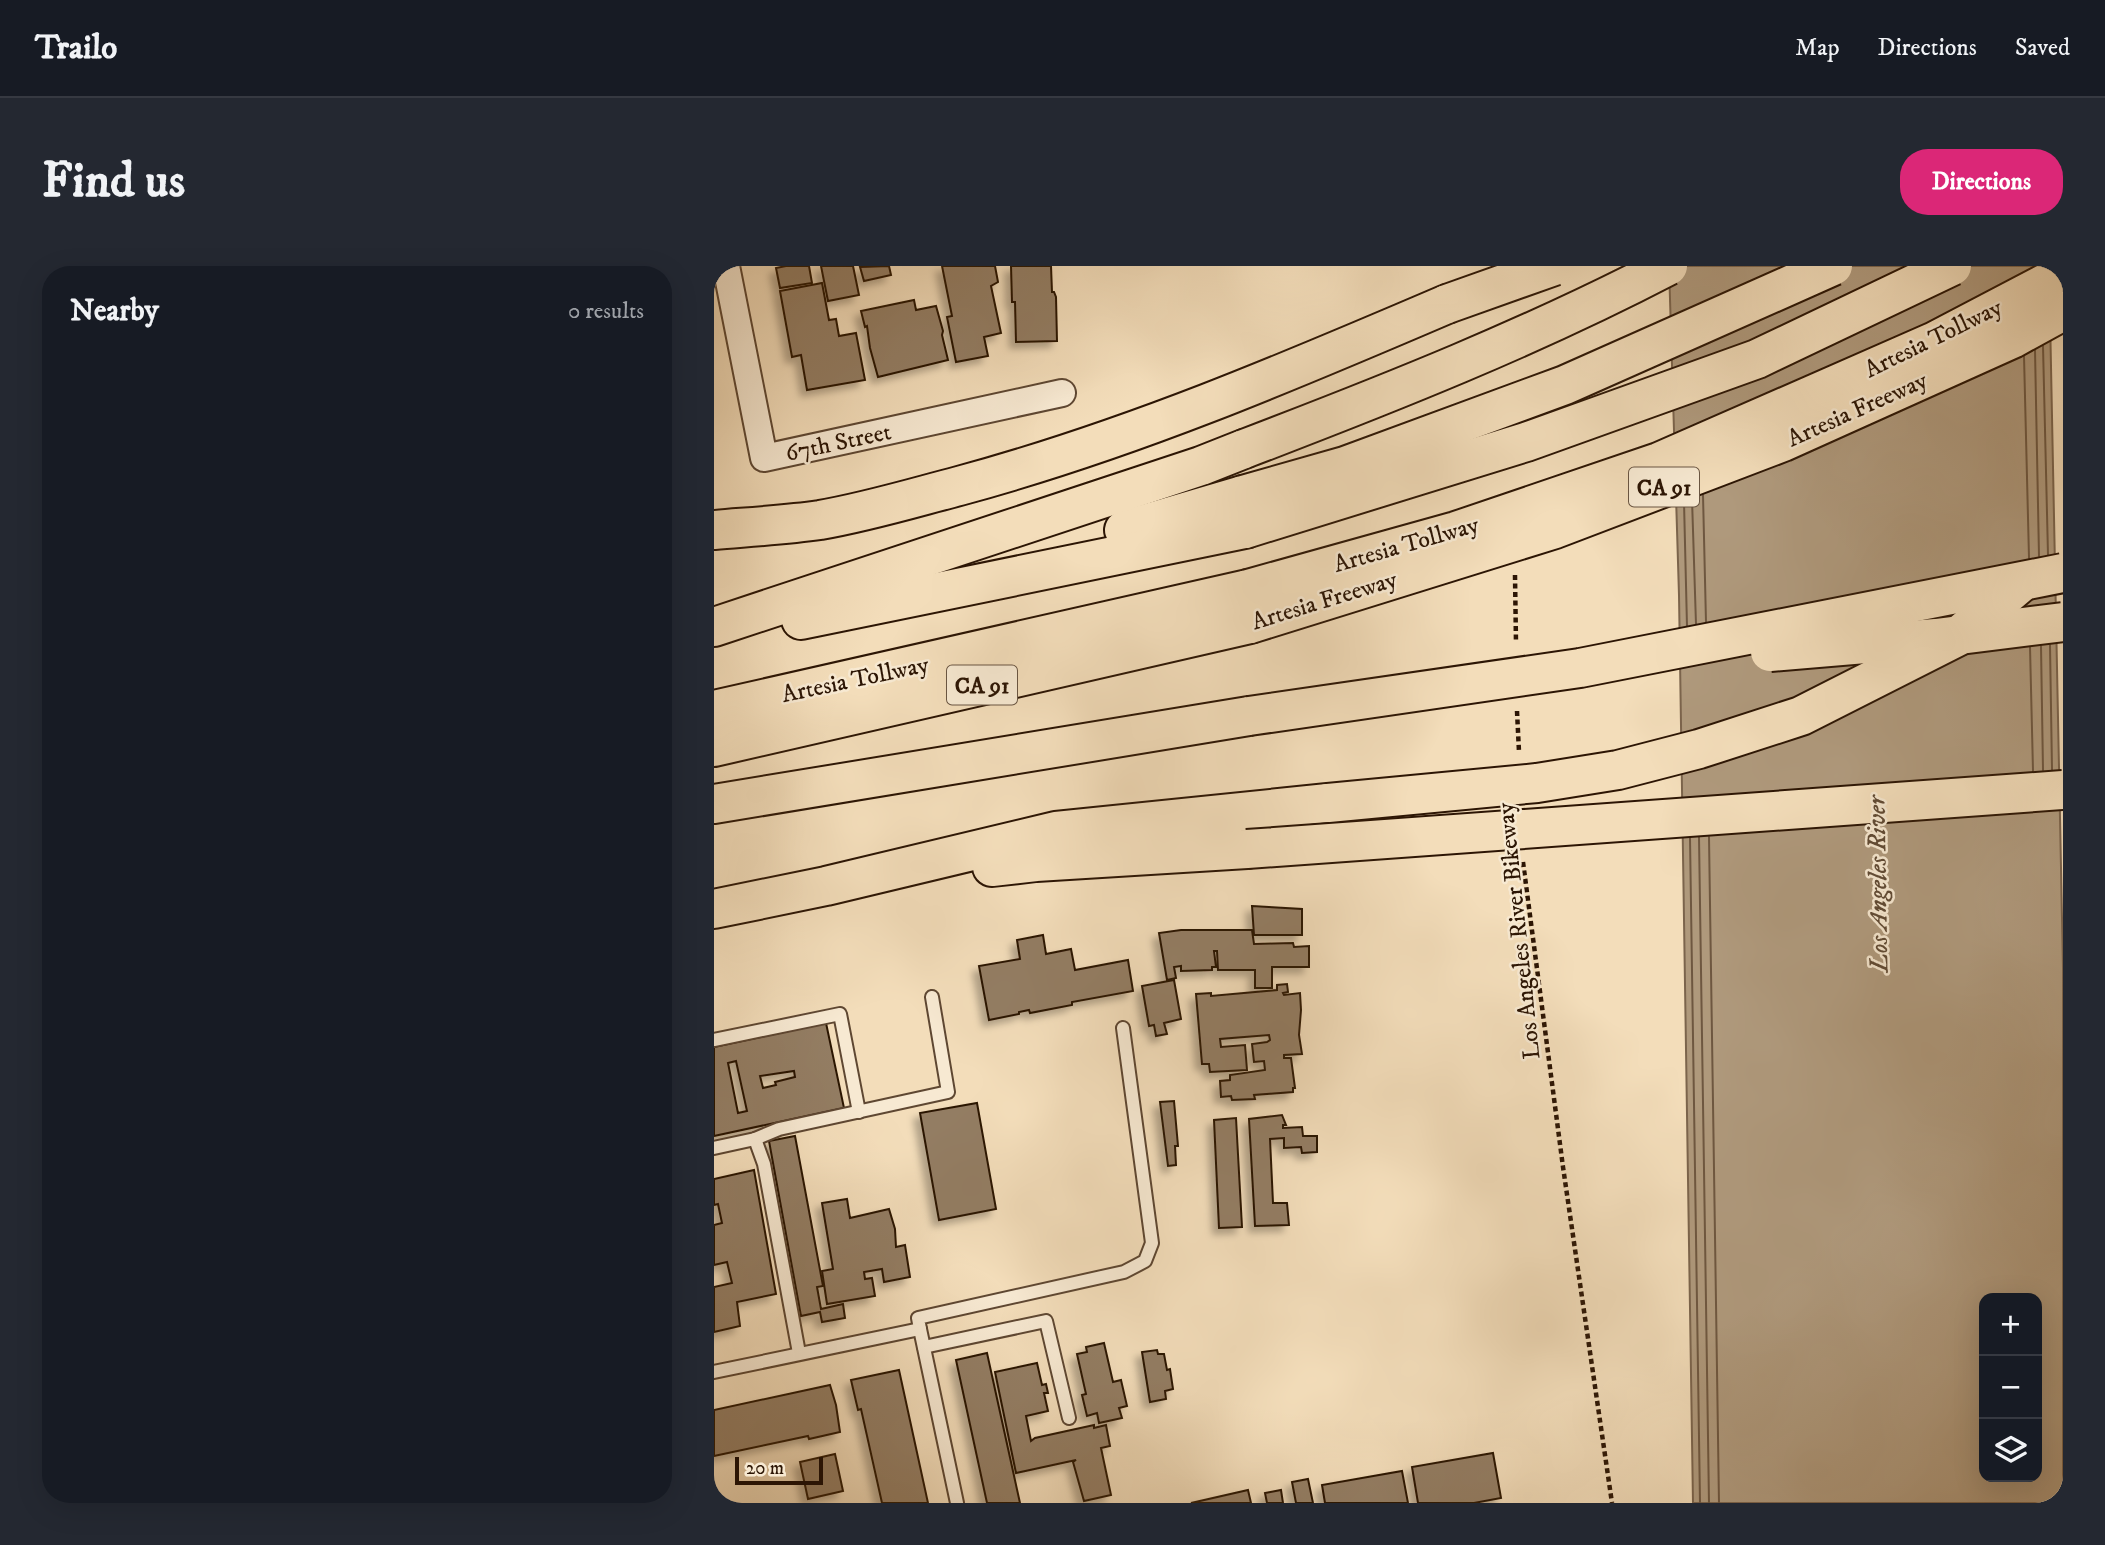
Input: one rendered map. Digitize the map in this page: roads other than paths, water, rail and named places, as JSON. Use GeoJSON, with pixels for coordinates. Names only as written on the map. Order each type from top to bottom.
{"type":"FeatureCollection","features":[{"type":"Feature","properties":{"kind":"highway"},"geometry":{"type":"LineString","coordinates":[[1447,304],[1517,266]]}},
{"type":"Feature","properties":{"kind":"highway"},"geometry":{"type":"LineString","coordinates":[[714,530],[819,520],[871,510],[1020,469],[1144,428],[1241,391],[1447,304],[1554,266]]}},
{"type":"Feature","properties":{"kind":"highway"},"geometry":{"type":"LineString","coordinates":[[714,627],[1244,449],[1402,388],[1619,292],[1668,266]]}},
{"type":"Feature","properties":{"kind":"highway"},"geometry":{"type":"LineString","coordinates":[[1244,512],[1345,466],[1565,385],[1833,266]]}},
{"type":"Feature","properties":{"kind":"highway"},"geometry":{"type":"LineString","coordinates":[[714,639],[860,608],[1526,442],[1757,359],[1952,266]]}},
{"type":"Feature","properties":{"kind":"highway","name":"Artesia Tollway"},"geometry":{"type":"LineString","coordinates":[[714,688],[1248,593],[1426,519],[1597,463],[1832,367],[1966,303],[2034,266]]}},
{"type":"Feature","properties":{"kind":"highway","name":"Artesia Tollway"},"geometry":{"type":"LineString","coordinates":[[714,710],[1248,593],[1456,531],[1659,462],[1933,342],[2063,274]]}},
{"type":"Feature","properties":{"kind":"highway","name":"Artesia Freeway"},"geometry":{"type":"LineString","coordinates":[[714,747],[1248,593],[1555,529],[1783,442],[2012,339],[2063,311]]}},
{"type":"Feature","properties":{"kind":"highway"},"geometry":{"type":"LineString","coordinates":[[714,909],[826,886],[1056,831],[1537,783],[1618,770],[1725,741],[1801,716],[1957,637],[2063,546]]}},
{"type":"Feature","properties":{"kind":"highway"},"geometry":{"type":"LineString","coordinates":[[714,804],[1249,716],[1580,668],[2063,573]]}},
{"type":"Feature","properties":{"kind":"highway"},"geometry":{"type":"LineString","coordinates":[[1580,668],[1936,638],[2063,622]]}},
{"type":"Feature","properties":{"kind":"highway"},"geometry":{"type":"LineString","coordinates":[[826,886],[1036,862],[2063,790]]}},
{"type":"Feature","properties":{"kind":"street","name":"67th Street"},"geometry":{"type":"LineString","coordinates":[[726,266],[764,458],[1062,393]]}},
{"type":"Feature","properties":{"kind":"lane"},"geometry":{"type":"LineString","coordinates":[[714,1148],[755,1139],[779,1129],[948,1092],[932,997]]}},
{"type":"Feature","properties":{"kind":"lane"},"geometry":{"type":"LineString","coordinates":[[714,1040],[840,1014],[859,1112]]}},
{"type":"Feature","properties":{"kind":"lane"},"geometry":{"type":"LineString","coordinates":[[957,1503],[918,1318],[1124,1272],[1145,1261],[1152,1243],[1122,1028]]}},
{"type":"Feature","properties":{"kind":"lane"},"geometry":{"type":"LineString","coordinates":[[755,1139],[764,1164],[799,1353]]}},
{"type":"Feature","properties":{"kind":"lane"},"geometry":{"type":"LineString","coordinates":[[924,1347],[1046,1321],[1069,1418]]}},
{"type":"Feature","properties":{"kind":"lane"},"geometry":{"type":"LineString","coordinates":[[714,1372],[920,1329]]}},
{"type":"Feature","properties":{"kind":"water","name":"Los Angeles River"},"geometry":{"type":"Polygon","coordinates":[[[1669,266],[2049,266],[2063,968],[2063,1503],[1693,1503],[1679,595],[1669,266]]]}}]}
